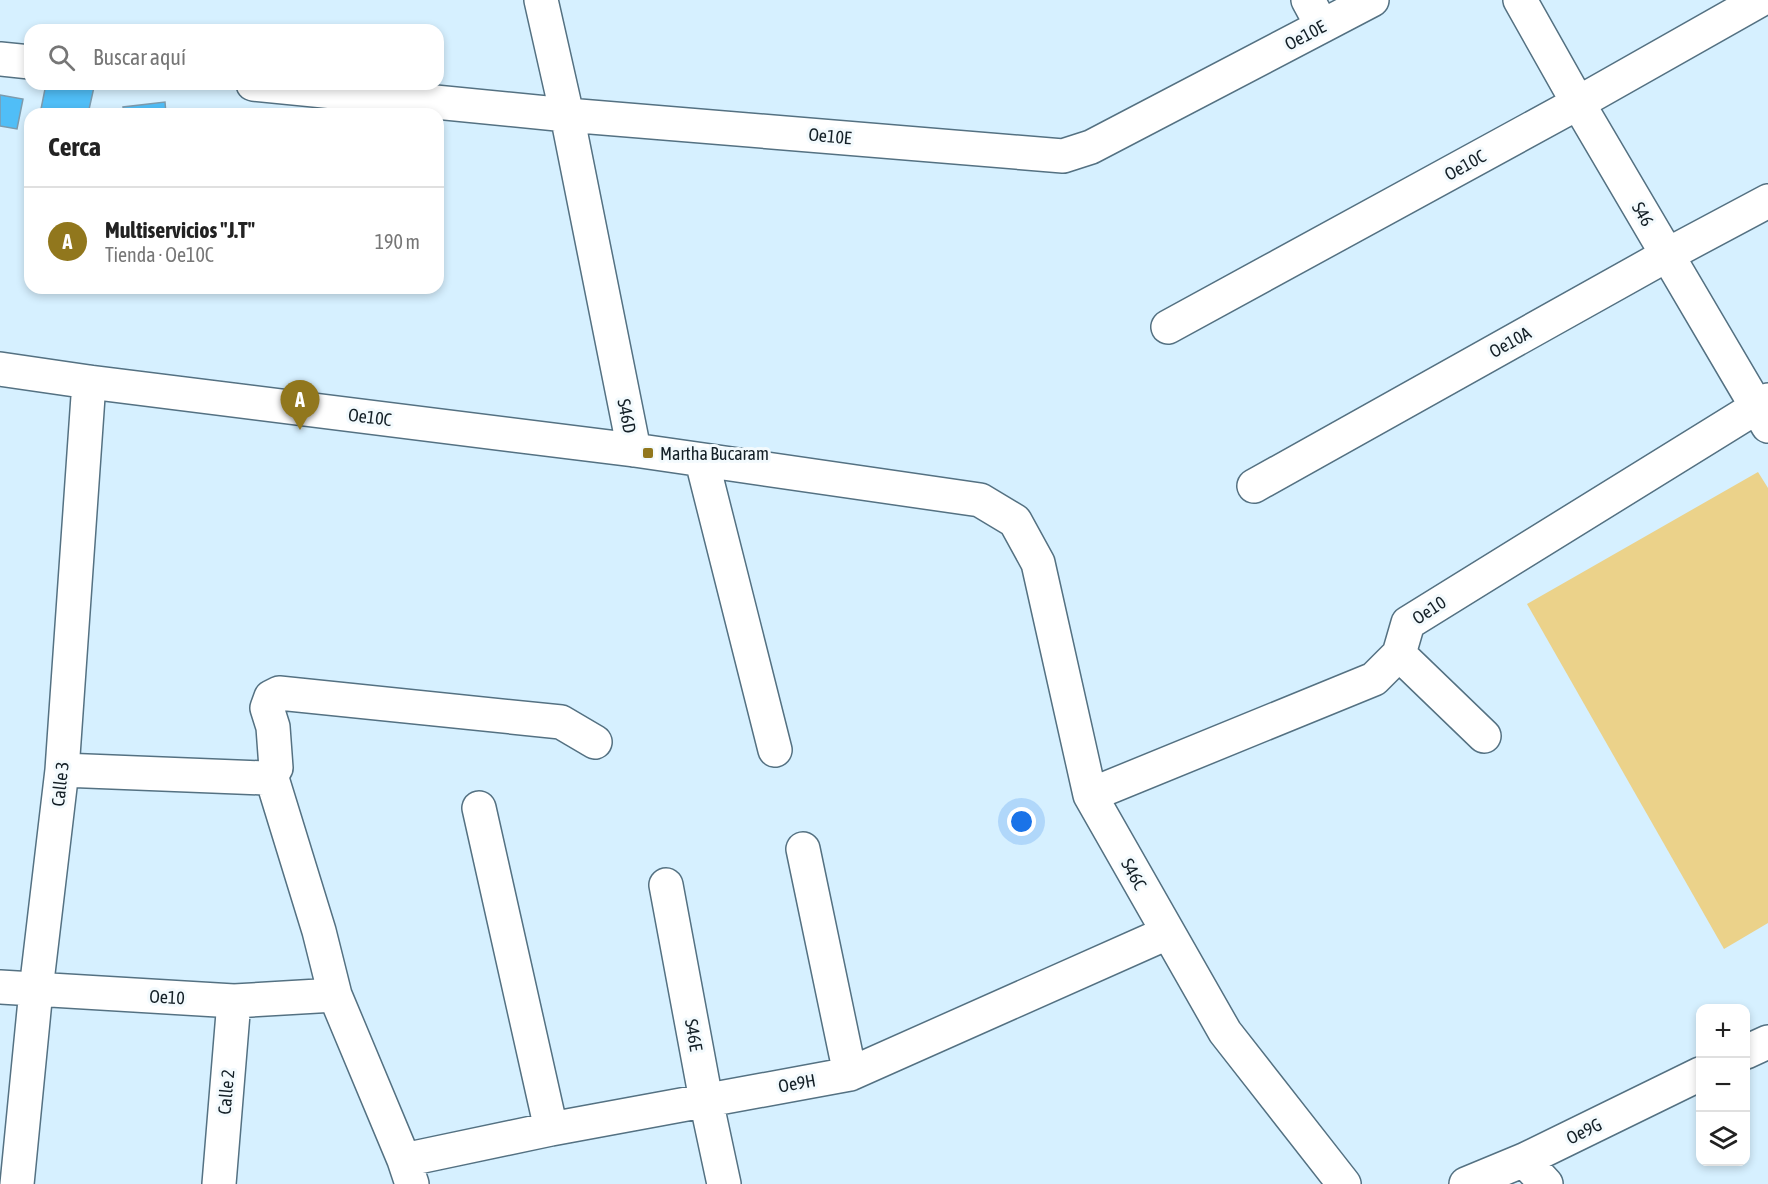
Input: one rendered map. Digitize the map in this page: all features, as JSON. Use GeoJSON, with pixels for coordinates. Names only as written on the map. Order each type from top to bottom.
{"type":"FeatureCollection","features":[{"type":"Feature","properties":{"kind":"street","name":"S46D"},"geometry":{"type":"LineString","coordinates":[[541,0],[567,115],[633,450],[980,500],[1015,521]]}},
{"type":"Feature","properties":{"kind":"street","name":"Oe10E"},"geometry":{"type":"LineString","coordinates":[[314,90],[567,115],[1063,156],[1091,147],[1315,13],[1372,0]]}},
{"type":"Feature","properties":{"kind":"street","name":"S46"},"geometry":{"type":"LineString","coordinates":[[1520,0],[1667,255],[1764,411]]}},
{"type":"Feature","properties":{"kind":"street","name":"Oe10C"},"geometry":{"type":"LineString","coordinates":[[1168,327],[1578,103],[1760,0]]}},
{"type":"Feature","properties":{"kind":"street"},"geometry":{"type":"LineString","coordinates":[[0,59],[24,61]]}},
{"type":"Feature","properties":{"kind":"street","name":"Oe10A"},"geometry":{"type":"LineString","coordinates":[[1254,486],[1768,201]]}},
{"type":"Feature","properties":{"kind":"street","name":"Oe10C"},"geometry":{"type":"LineString","coordinates":[[0,369],[633,450]]}},
{"type":"Feature","properties":{"kind":"street","name":"Calle 3"},"geometry":{"type":"LineString","coordinates":[[17,1184],[36,990],[62,770],[88,382]]}},
{"type":"Feature","properties":{"kind":"street","name":"Oe10"},"geometry":{"type":"LineString","coordinates":[[1090,795],[1374,679],[1399,654],[1408,623],[1764,411]]}},
{"type":"Feature","properties":{"kind":"street"},"geometry":{"type":"LineString","coordinates":[[702,461],[775,750]]}},
{"type":"Feature","properties":{"kind":"street","name":"S46C"},"geometry":{"type":"LineString","coordinates":[[1015,521],[1038,563],[1090,795],[1167,933],[1226,1032],[1344,1184]]}},
{"type":"Feature","properties":{"kind":"street"},"geometry":{"type":"LineString","coordinates":[[1399,654],[1484,736]]}},
{"type":"Feature","properties":{"kind":"street"},"geometry":{"type":"LineString","coordinates":[[62,770],[264,778],[271,775],[276,768],[273,727],[267,708],[271,697],[279,693],[561,722],[595,742]]}},
{"type":"Feature","properties":{"kind":"street"},"geometry":{"type":"LineString","coordinates":[[271,775],[319,931],[335,995],[408,1172]]}},
{"type":"Feature","properties":{"kind":"street"},"geometry":{"type":"LineString","coordinates":[[479,808],[551,1129]]}},
{"type":"Feature","properties":{"kind":"street"},"geometry":{"type":"LineString","coordinates":[[803,849],[850,1074]]}},
{"type":"Feature","properties":{"kind":"street","name":"S46E"},"geometry":{"type":"LineString","coordinates":[[666,885],[724,1184]]}},
{"type":"Feature","properties":{"kind":"street","name":"Oe9H"},"geometry":{"type":"LineString","coordinates":[[408,1172],[551,1129],[850,1074],[1167,933]]}},
{"type":"Feature","properties":{"kind":"street","name":"Oe10"},"geometry":{"type":"LineString","coordinates":[[0,987],[234,1001],[335,995]]}},
{"type":"Feature","properties":{"kind":"street","name":"Calle 2"},"geometry":{"type":"LineString","coordinates":[[219,1184],[234,1001]]}},
{"type":"Feature","properties":{"kind":"street"},"geometry":{"type":"LineString","coordinates":[[1750,1050],[1768,1042]]}},
{"type":"Feature","properties":{"kind":"street","name":"Oe9G"},"geometry":{"type":"LineString","coordinates":[[1466,1184],[1524,1160],[1696,1076]]}},
{"type":"Feature","properties":{"kind":"street"},"geometry":{"type":"LineString","coordinates":[[1524,1160],[1546,1184]]}},
{"type":"Feature","properties":{"kind":"shaded area"},"geometry":{"type":"Polygon","coordinates":[[[1758,472],[1768,488],[1768,923],[1724,949],[1527,604],[1758,472]]]}},
{"type":"Feature","properties":{"kind":"building"},"geometry":{"type":"Polygon","coordinates":[[[45,90],[93,90],[89,108],[41,108],[45,90]]]}},
{"type":"Feature","properties":{"kind":"building"},"geometry":{"type":"Polygon","coordinates":[[[0,95],[23,99],[17,129],[0,126],[0,95]]]}},
{"type":"Feature","properties":{"kind":"building"},"geometry":{"type":"Polygon","coordinates":[[[165,102],[166,108],[123,108],[165,102]]]}},
{"type":"Feature","properties":{"kind":"place","name":"Multiservicios \"J.T\""},"geometry":{"type":"Point","coordinates":[300,430]}},
{"type":"Feature","properties":{"kind":"place","name":"Martha Bucaram"},"geometry":{"type":"Point","coordinates":[648,453]}}]}
